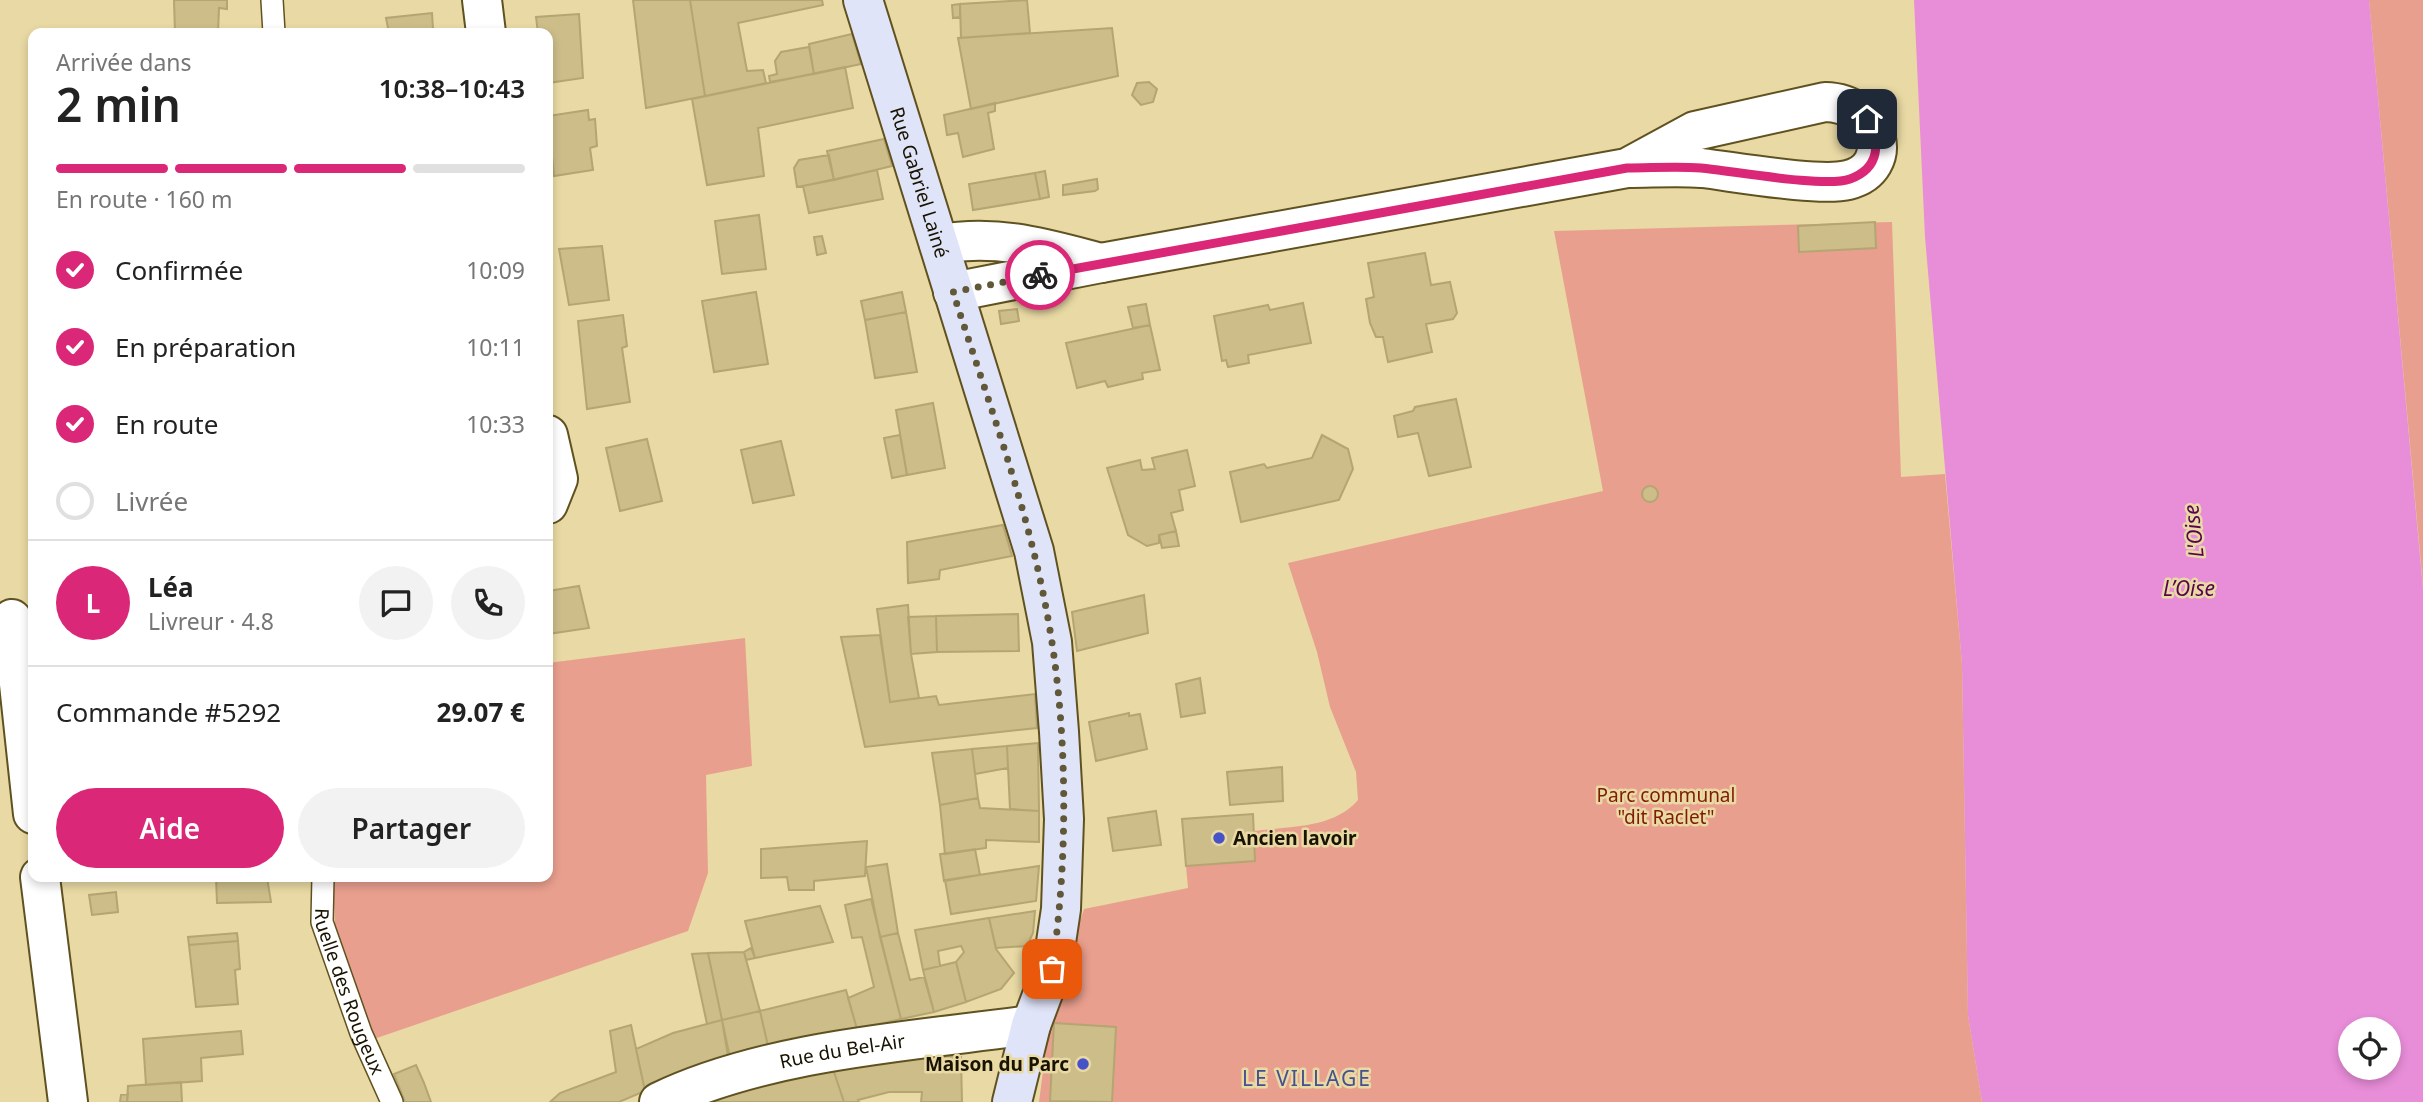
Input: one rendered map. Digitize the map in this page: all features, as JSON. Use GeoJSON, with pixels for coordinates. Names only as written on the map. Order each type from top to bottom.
{"type":"FeatureCollection","features":[{"type":"Feature","properties":{"kind":"street"},"geometry":{"type":"LineString","coordinates":[[482,0],[485,28]]}},
{"type":"Feature","properties":{"kind":"street","name":"Rue Gabriel Lainé"},"geometry":{"type":"LineString","coordinates":[[863,0],[1034,551],[1052,642],[1064,819],[1061,909],[1052,969],[1031,1025],[1012,1102]]}},
{"type":"Feature","properties":{"kind":"street"},"geometry":{"type":"LineString","coordinates":[[953,292],[1627,168],[1698,168],[1814,180],[1848,180],[1861,174],[1868,166],[1876,154],[1878,143],[1867,119],[1857,110],[1846,104],[1825,102],[1695,131],[1627,168]]}},
{"type":"Feature","properties":{"kind":"street"},"geometry":{"type":"LineString","coordinates":[[939,244],[969,239],[1009,240],[1101,263]]}},
{"type":"Feature","properties":{"kind":"street"},"geometry":{"type":"LineString","coordinates":[[553,457],[558,479],[553,492]]}},
{"type":"Feature","properties":{"kind":"street"},"geometry":{"type":"LineString","coordinates":[[12,620],[28,768]]}},
{"type":"Feature","properties":{"kind":"street"},"geometry":{"type":"LineString","coordinates":[[41,882],[68,1102]]}},
{"type":"Feature","properties":{"kind":"street","name":"Rue du Bel-Air"},"geometry":{"type":"LineString","coordinates":[[659,1102],[723,1076],[789,1059],[1031,1025]]}},
{"type":"Feature","properties":{"kind":"lane"},"geometry":{"type":"LineString","coordinates":[[272,0],[274,28]]}},
{"type":"Feature","properties":{"kind":"lane","name":"Ruelle des Rougeux"},"geometry":{"type":"LineString","coordinates":[[323,882],[322,922],[361,1033],[392,1102]]}},
{"type":"Feature","properties":{"kind":"green space"},"geometry":{"type":"Polygon","coordinates":[[[2369,0],[2423,0],[2423,590],[2422,575],[2369,0]]]}},
{"type":"Feature","properties":{"kind":"green space","name":"Parc communal \"dit Raclet\""},"geometry":{"type":"Polygon","coordinates":[[[1892,222],[1901,477],[1945,474],[1962,664],[1968,1015],[1982,1102],[1039,1102],[1051,1010],[1084,909],[1188,888],[1186,866],[1255,861],[1254,831],[1324,821],[1348,809],[1358,800],[1356,772],[1330,707],[1317,652],[1288,563],[1603,491],[1554,231],[1892,222]]]}},
{"type":"Feature","properties":{"kind":"green space"},"geometry":{"type":"Polygon","coordinates":[[[745,638],[752,766],[706,775],[708,873],[688,931],[371,1040],[335,924],[333,882],[553,882],[553,662],[745,638]]]}},
{"type":"Feature","properties":{"kind":"water","name":"L’Oise"},"geometry":{"type":"Polygon","coordinates":[[[1914,0],[2369,0],[2423,589],[2423,1102],[1982,1102],[1968,1015],[1962,664],[1925,237],[1914,0]]]}},
{"type":"Feature","properties":{"kind":"building"},"geometry":{"type":"Polygon","coordinates":[[[174,0],[227,0],[227,9],[219,8],[218,28],[175,28],[174,0]]]}},
{"type":"Feature","properties":{"kind":"building"},"geometry":{"type":"Polygon","coordinates":[[[633,0],[690,0],[705,96],[646,108],[633,0]]]}},
{"type":"Feature","properties":{"kind":"building"},"geometry":{"type":"Polygon","coordinates":[[[690,0],[822,0],[823,5],[738,23],[747,71],[763,70],[766,83],[705,96],[690,0]]]}},
{"type":"Feature","properties":{"kind":"building"},"geometry":{"type":"Polygon","coordinates":[[[1027,0],[1030,33],[961,38],[960,4],[1027,0]]]}},
{"type":"Feature","properties":{"kind":"building"},"geometry":{"type":"Polygon","coordinates":[[[960,4],[960,17],[953,18],[952,5],[960,4]]]}},
{"type":"Feature","properties":{"kind":"building"},"geometry":{"type":"Polygon","coordinates":[[[432,13],[433,28],[388,28],[386,18],[432,13]]]}},
{"type":"Feature","properties":{"kind":"building"},"geometry":{"type":"Polygon","coordinates":[[[579,14],[583,78],[553,82],[553,28],[537,28],[536,17],[579,14]]]}},
{"type":"Feature","properties":{"kind":"building"},"geometry":{"type":"Polygon","coordinates":[[[1112,28],[1118,76],[971,109],[958,38],[1112,28]]]}},
{"type":"Feature","properties":{"kind":"building"},"geometry":{"type":"Polygon","coordinates":[[[852,34],[861,64],[814,74],[809,44],[852,34]]]}},
{"type":"Feature","properties":{"kind":"building"},"geometry":{"type":"Polygon","coordinates":[[[809,47],[814,74],[770,82],[769,76],[777,74],[775,61],[781,52],[809,47]]]}},
{"type":"Feature","properties":{"kind":"building"},"geometry":{"type":"Polygon","coordinates":[[[845,67],[853,108],[758,128],[764,176],[707,185],[692,99],[845,67]]]}},
{"type":"Feature","properties":{"kind":"building"},"geometry":{"type":"Polygon","coordinates":[[[1149,82],[1157,89],[1153,102],[1141,105],[1132,95],[1137,83],[1149,82]]]}},
{"type":"Feature","properties":{"kind":"building"},"geometry":{"type":"Polygon","coordinates":[[[995,103],[995,111],[988,113],[994,149],[963,157],[958,133],[947,135],[944,115],[995,103]]]}},
{"type":"Feature","properties":{"kind":"building"},"geometry":{"type":"Polygon","coordinates":[[[588,110],[589,120],[595,119],[597,146],[590,148],[593,170],[554,176],[553,115],[588,110]]]}},
{"type":"Feature","properties":{"kind":"building"},"geometry":{"type":"Polygon","coordinates":[[[884,139],[892,166],[834,180],[827,151],[884,139]]]}},
{"type":"Feature","properties":{"kind":"building"},"geometry":{"type":"Polygon","coordinates":[[[829,155],[834,180],[797,187],[794,168],[799,160],[829,155]]]}},
{"type":"Feature","properties":{"kind":"building"},"geometry":{"type":"Polygon","coordinates":[[[877,170],[883,199],[809,213],[803,186],[877,170]]]}},
{"type":"Feature","properties":{"kind":"building"},"geometry":{"type":"Polygon","coordinates":[[[1045,171],[1049,197],[1040,199],[1035,173],[1045,171]]]}},
{"type":"Feature","properties":{"kind":"building"},"geometry":{"type":"Polygon","coordinates":[[[1035,173],[1040,199],[973,210],[969,184],[1035,173]]]}},
{"type":"Feature","properties":{"kind":"building"},"geometry":{"type":"Polygon","coordinates":[[[1097,179],[1098,189],[1095,191],[1063,195],[1063,185],[1097,179]]]}},
{"type":"Feature","properties":{"kind":"building"},"geometry":{"type":"Polygon","coordinates":[[[759,215],[766,269],[722,274],[715,221],[759,215]]]}},
{"type":"Feature","properties":{"kind":"building"},"geometry":{"type":"Polygon","coordinates":[[[1875,222],[1876,248],[1799,252],[1798,226],[1875,222]]]}},
{"type":"Feature","properties":{"kind":"building"},"geometry":{"type":"Polygon","coordinates":[[[822,236],[826,253],[817,255],[814,237],[822,236]]]}},
{"type":"Feature","properties":{"kind":"building"},"geometry":{"type":"Polygon","coordinates":[[[602,246],[609,300],[569,305],[559,249],[602,246]]]}},
{"type":"Feature","properties":{"kind":"building"},"geometry":{"type":"Polygon","coordinates":[[[1425,253],[1431,285],[1450,282],[1457,313],[1453,319],[1426,324],[1432,352],[1388,362],[1383,337],[1376,337],[1370,323],[1366,299],[1374,297],[1368,263],[1425,253]]]}},
{"type":"Feature","properties":{"kind":"building"},"geometry":{"type":"Polygon","coordinates":[[[756,292],[768,364],[714,372],[702,301],[756,292]]]}},
{"type":"Feature","properties":{"kind":"building"},"geometry":{"type":"Polygon","coordinates":[[[902,292],[906,312],[865,320],[861,301],[902,292]]]}},
{"type":"Feature","properties":{"kind":"building"},"geometry":{"type":"Polygon","coordinates":[[[1303,303],[1311,343],[1248,355],[1249,363],[1228,367],[1226,360],[1222,361],[1214,316],[1268,305],[1270,310],[1303,303]]]}},
{"type":"Feature","properties":{"kind":"building"},"geometry":{"type":"Polygon","coordinates":[[[1146,304],[1150,325],[1133,328],[1128,307],[1146,304]]]}},
{"type":"Feature","properties":{"kind":"building"},"geometry":{"type":"Polygon","coordinates":[[[1017,309],[1019,321],[1001,324],[999,311],[1017,309]]]}},
{"type":"Feature","properties":{"kind":"building"},"geometry":{"type":"Polygon","coordinates":[[[906,312],[917,372],[875,378],[865,320],[906,312]]]}},
{"type":"Feature","properties":{"kind":"building"},"geometry":{"type":"Polygon","coordinates":[[[623,315],[627,346],[622,348],[630,402],[587,409],[578,321],[623,315]]]}},
{"type":"Feature","properties":{"kind":"building"},"geometry":{"type":"Polygon","coordinates":[[[1150,325],[1160,370],[1142,373],[1143,379],[1108,387],[1105,381],[1077,388],[1066,343],[1150,325]]]}},
{"type":"Feature","properties":{"kind":"building"},"geometry":{"type":"Polygon","coordinates":[[[1456,399],[1471,467],[1429,476],[1418,433],[1398,437],[1394,416],[1413,411],[1415,407],[1456,399]]]}},
{"type":"Feature","properties":{"kind":"building"},"geometry":{"type":"Polygon","coordinates":[[[933,403],[945,468],[907,475],[896,410],[933,403]]]}},
{"type":"Feature","properties":{"kind":"building"},"geometry":{"type":"Polygon","coordinates":[[[900,435],[907,475],[892,478],[884,438],[900,435]]]}},
{"type":"Feature","properties":{"kind":"building"},"geometry":{"type":"Polygon","coordinates":[[[1322,435],[1348,449],[1353,469],[1339,500],[1241,522],[1230,472],[1264,464],[1267,468],[1312,458],[1322,435]]]}},
{"type":"Feature","properties":{"kind":"building"},"geometry":{"type":"Polygon","coordinates":[[[647,439],[662,501],[620,511],[606,448],[647,439]]]}},
{"type":"Feature","properties":{"kind":"building"},"geometry":{"type":"Polygon","coordinates":[[[781,441],[794,495],[753,503],[741,450],[781,441]]]}},
{"type":"Feature","properties":{"kind":"building"},"geometry":{"type":"Polygon","coordinates":[[[1187,450],[1195,486],[1179,490],[1183,510],[1171,513],[1176,531],[1159,535],[1159,543],[1147,546],[1128,535],[1107,468],[1140,460],[1142,470],[1155,469],[1152,458],[1187,450]]]}},
{"type":"Feature","properties":{"kind":"building"},"geometry":{"type":"Polygon","coordinates":[[[1650,486],[1656,488],[1656,500],[1650,502],[1644,500],[1642,494],[1644,488],[1650,486]]]}},
{"type":"Feature","properties":{"kind":"building"},"geometry":{"type":"Polygon","coordinates":[[[1003,525],[1012,556],[940,570],[939,579],[908,583],[907,542],[1003,525]]]}},
{"type":"Feature","properties":{"kind":"building"},"geometry":{"type":"Polygon","coordinates":[[[1176,531],[1179,546],[1162,548],[1159,535],[1176,531]]]}},
{"type":"Feature","properties":{"kind":"building"},"geometry":{"type":"Polygon","coordinates":[[[579,586],[589,628],[553,633],[553,590],[579,586]]]}},
{"type":"Feature","properties":{"kind":"building"},"geometry":{"type":"Polygon","coordinates":[[[1144,595],[1148,633],[1077,651],[1072,612],[1144,595]]]}},
{"type":"Feature","properties":{"kind":"building"},"geometry":{"type":"Polygon","coordinates":[[[908,605],[911,654],[919,698],[890,702],[877,609],[908,605]]]}},
{"type":"Feature","properties":{"kind":"building"},"geometry":{"type":"Polygon","coordinates":[[[1018,614],[1019,651],[937,652],[936,616],[1018,614]]]}},
{"type":"Feature","properties":{"kind":"building"},"geometry":{"type":"Polygon","coordinates":[[[936,616],[937,652],[911,654],[908,617],[936,616]]]}},
{"type":"Feature","properties":{"kind":"building"},"geometry":{"type":"Polygon","coordinates":[[[880,635],[890,702],[936,696],[939,705],[1035,694],[1037,728],[865,747],[841,637],[880,635]]]}},
{"type":"Feature","properties":{"kind":"building"},"geometry":{"type":"Polygon","coordinates":[[[1200,678],[1205,713],[1181,717],[1176,684],[1200,678]]]}},
{"type":"Feature","properties":{"kind":"building"},"geometry":{"type":"Polygon","coordinates":[[[1129,713],[1129,716],[1140,714],[1147,749],[1096,761],[1089,722],[1129,713]]]}},
{"type":"Feature","properties":{"kind":"building"},"geometry":{"type":"Polygon","coordinates":[[[1038,743],[1039,811],[1010,809],[1007,746],[1038,743]]]}},
{"type":"Feature","properties":{"kind":"building"},"geometry":{"type":"Polygon","coordinates":[[[1007,746],[1008,768],[975,774],[972,749],[1007,746]]]}},
{"type":"Feature","properties":{"kind":"building"},"geometry":{"type":"Polygon","coordinates":[[[972,749],[978,798],[940,805],[932,753],[972,749]]]}},
{"type":"Feature","properties":{"kind":"building"},"geometry":{"type":"Polygon","coordinates":[[[1282,767],[1283,801],[1230,805],[1227,772],[1282,767]]]}},
{"type":"Feature","properties":{"kind":"building"},"geometry":{"type":"Polygon","coordinates":[[[978,798],[980,808],[1039,811],[1039,842],[986,840],[986,848],[945,854],[940,805],[978,798]]]}},
{"type":"Feature","properties":{"kind":"building"},"geometry":{"type":"Polygon","coordinates":[[[1156,811],[1161,845],[1113,851],[1108,818],[1156,811]]]}},
{"type":"Feature","properties":{"kind":"building"},"geometry":{"type":"Polygon","coordinates":[[[1253,814],[1255,861],[1186,866],[1182,819],[1253,814]]]}},
{"type":"Feature","properties":{"kind":"building"},"geometry":{"type":"Polygon","coordinates":[[[867,841],[865,876],[814,881],[814,890],[789,890],[787,877],[761,878],[761,849],[867,841]]]}},
{"type":"Feature","properties":{"kind":"building"},"geometry":{"type":"Polygon","coordinates":[[[975,849],[980,875],[944,881],[940,854],[975,849]]]}},
{"type":"Feature","properties":{"kind":"building"},"geometry":{"type":"Polygon","coordinates":[[[887,864],[898,933],[880,937],[866,867],[887,864]]]}},
{"type":"Feature","properties":{"kind":"building"},"geometry":{"type":"Polygon","coordinates":[[[1039,866],[1036,901],[951,914],[945,880],[1039,866]]]}},
{"type":"Feature","properties":{"kind":"building"},"geometry":{"type":"Polygon","coordinates":[[[216,882],[268,882],[271,902],[217,903],[216,882]]]}},
{"type":"Feature","properties":{"kind":"building"},"geometry":{"type":"Polygon","coordinates":[[[116,892],[118,912],[92,915],[89,895],[116,892]]]}},
{"type":"Feature","properties":{"kind":"building"},"geometry":{"type":"Polygon","coordinates":[[[871,899],[901,1019],[857,1029],[848,998],[874,987],[862,937],[852,938],[845,905],[871,899]]]}},
{"type":"Feature","properties":{"kind":"building"},"geometry":{"type":"Polygon","coordinates":[[[820,906],[833,942],[755,958],[745,921],[820,906]]]}},
{"type":"Feature","properties":{"kind":"building"},"geometry":{"type":"Polygon","coordinates":[[[1035,911],[1033,933],[1027,946],[996,948],[989,918],[1035,911]]]}},
{"type":"Feature","properties":{"kind":"building"},"geometry":{"type":"Polygon","coordinates":[[[989,918],[996,949],[1014,973],[1001,989],[966,1002],[956,962],[964,952],[961,946],[938,951],[940,966],[923,970],[915,930],[989,918]]]}},
{"type":"Feature","properties":{"kind":"building"},"geometry":{"type":"Polygon","coordinates":[[[237,933],[238,941],[189,945],[188,937],[237,933]]]}},
{"type":"Feature","properties":{"kind":"building"},"geometry":{"type":"Polygon","coordinates":[[[898,933],[910,980],[924,977],[934,1012],[901,1019],[880,937],[898,933]]]}},
{"type":"Feature","properties":{"kind":"building"},"geometry":{"type":"Polygon","coordinates":[[[238,941],[240,969],[235,970],[238,1004],[196,1007],[189,945],[238,941]]]}},
{"type":"Feature","properties":{"kind":"building"},"geometry":{"type":"Polygon","coordinates":[[[751,948],[755,958],[746,960],[744,952],[751,948]]]}},
{"type":"Feature","properties":{"kind":"building"},"geometry":{"type":"Polygon","coordinates":[[[744,952],[760,1011],[722,1020],[708,953],[744,952]]]}},
{"type":"Feature","properties":{"kind":"building"},"geometry":{"type":"Polygon","coordinates":[[[708,953],[722,1020],[707,1024],[692,954],[708,953]]]}},
{"type":"Feature","properties":{"kind":"building"},"geometry":{"type":"Polygon","coordinates":[[[956,962],[966,1002],[934,1012],[923,970],[956,962]]]}},
{"type":"Feature","properties":{"kind":"building"},"geometry":{"type":"Polygon","coordinates":[[[846,990],[857,1029],[768,1046],[760,1011],[846,990]]]}},
{"type":"Feature","properties":{"kind":"building"},"geometry":{"type":"Polygon","coordinates":[[[760,1011],[768,1046],[730,1058],[722,1020],[760,1011]]]}},
{"type":"Feature","properties":{"kind":"building"},"geometry":{"type":"Polygon","coordinates":[[[722,1020],[728,1056],[645,1091],[636,1049],[673,1033],[722,1020]]]}},
{"type":"Feature","properties":{"kind":"building","name":"Maison du Parc"},"geometry":{"type":"Polygon","coordinates":[[[1054,1023],[1116,1027],[1112,1102],[1050,1101],[1054,1023]]]}},
{"type":"Feature","properties":{"kind":"building"},"geometry":{"type":"Polygon","coordinates":[[[631,1025],[645,1091],[619,1102],[550,1102],[560,1093],[616,1072],[610,1031],[631,1025]]]}},
{"type":"Feature","properties":{"kind":"building"},"geometry":{"type":"Polygon","coordinates":[[[241,1031],[243,1054],[201,1058],[202,1081],[146,1085],[143,1039],[241,1031]]]}},
{"type":"Feature","properties":{"kind":"building"},"geometry":{"type":"Polygon","coordinates":[[[919,1056],[961,1057],[962,1102],[921,1102],[922,1092],[889,1092],[858,1100],[859,1102],[844,1102],[832,1066],[919,1056]]]}},
{"type":"Feature","properties":{"kind":"building"},"geometry":{"type":"Polygon","coordinates":[[[416,1065],[431,1102],[405,1102],[394,1074],[416,1065]]]}},
{"type":"Feature","properties":{"kind":"building"},"geometry":{"type":"Polygon","coordinates":[[[832,1066],[844,1102],[696,1102],[832,1066]]]}},
{"type":"Feature","properties":{"kind":"building"},"geometry":{"type":"Polygon","coordinates":[[[181,1082],[182,1102],[127,1102],[128,1086],[181,1082]]]}},
{"type":"Feature","properties":{"kind":"building"},"geometry":{"type":"Polygon","coordinates":[[[128,1094],[127,1102],[120,1102],[121,1095],[128,1094]]]}},
{"type":"Feature","properties":{"kind":"way so far"},"geometry":{"type":"LineString","coordinates":[[1040,275],[953,292],[1034,551],[1052,642],[1064,819],[1061,909],[1052,969]]}},
{"type":"Feature","properties":{"kind":"place","name":"Ancien lavoir"},"geometry":{"type":"Point","coordinates":[1219,838]}},
{"type":"Feature","properties":{"kind":"place","name":"Maison du Parc"},"geometry":{"type":"Point","coordinates":[1083,1064]}},
{"type":"Feature","properties":{"kind":"district","name":"LE VILLAGE"},"geometry":{"type":"Point","coordinates":[1307,1079]}},
{"type":"Feature","properties":{"kind":"route"},"geometry":{"type":"LineString","coordinates":[[1040,275],[1627,168],[1698,168],[1814,180],[1848,180],[1861,174],[1876,154],[1878,143],[1867,119]]}},
{"type":"Feature","properties":{"kind":"water label","name":"L'Oise"},"geometry":{"type":"Point","coordinates":[2194,531]}}]}
